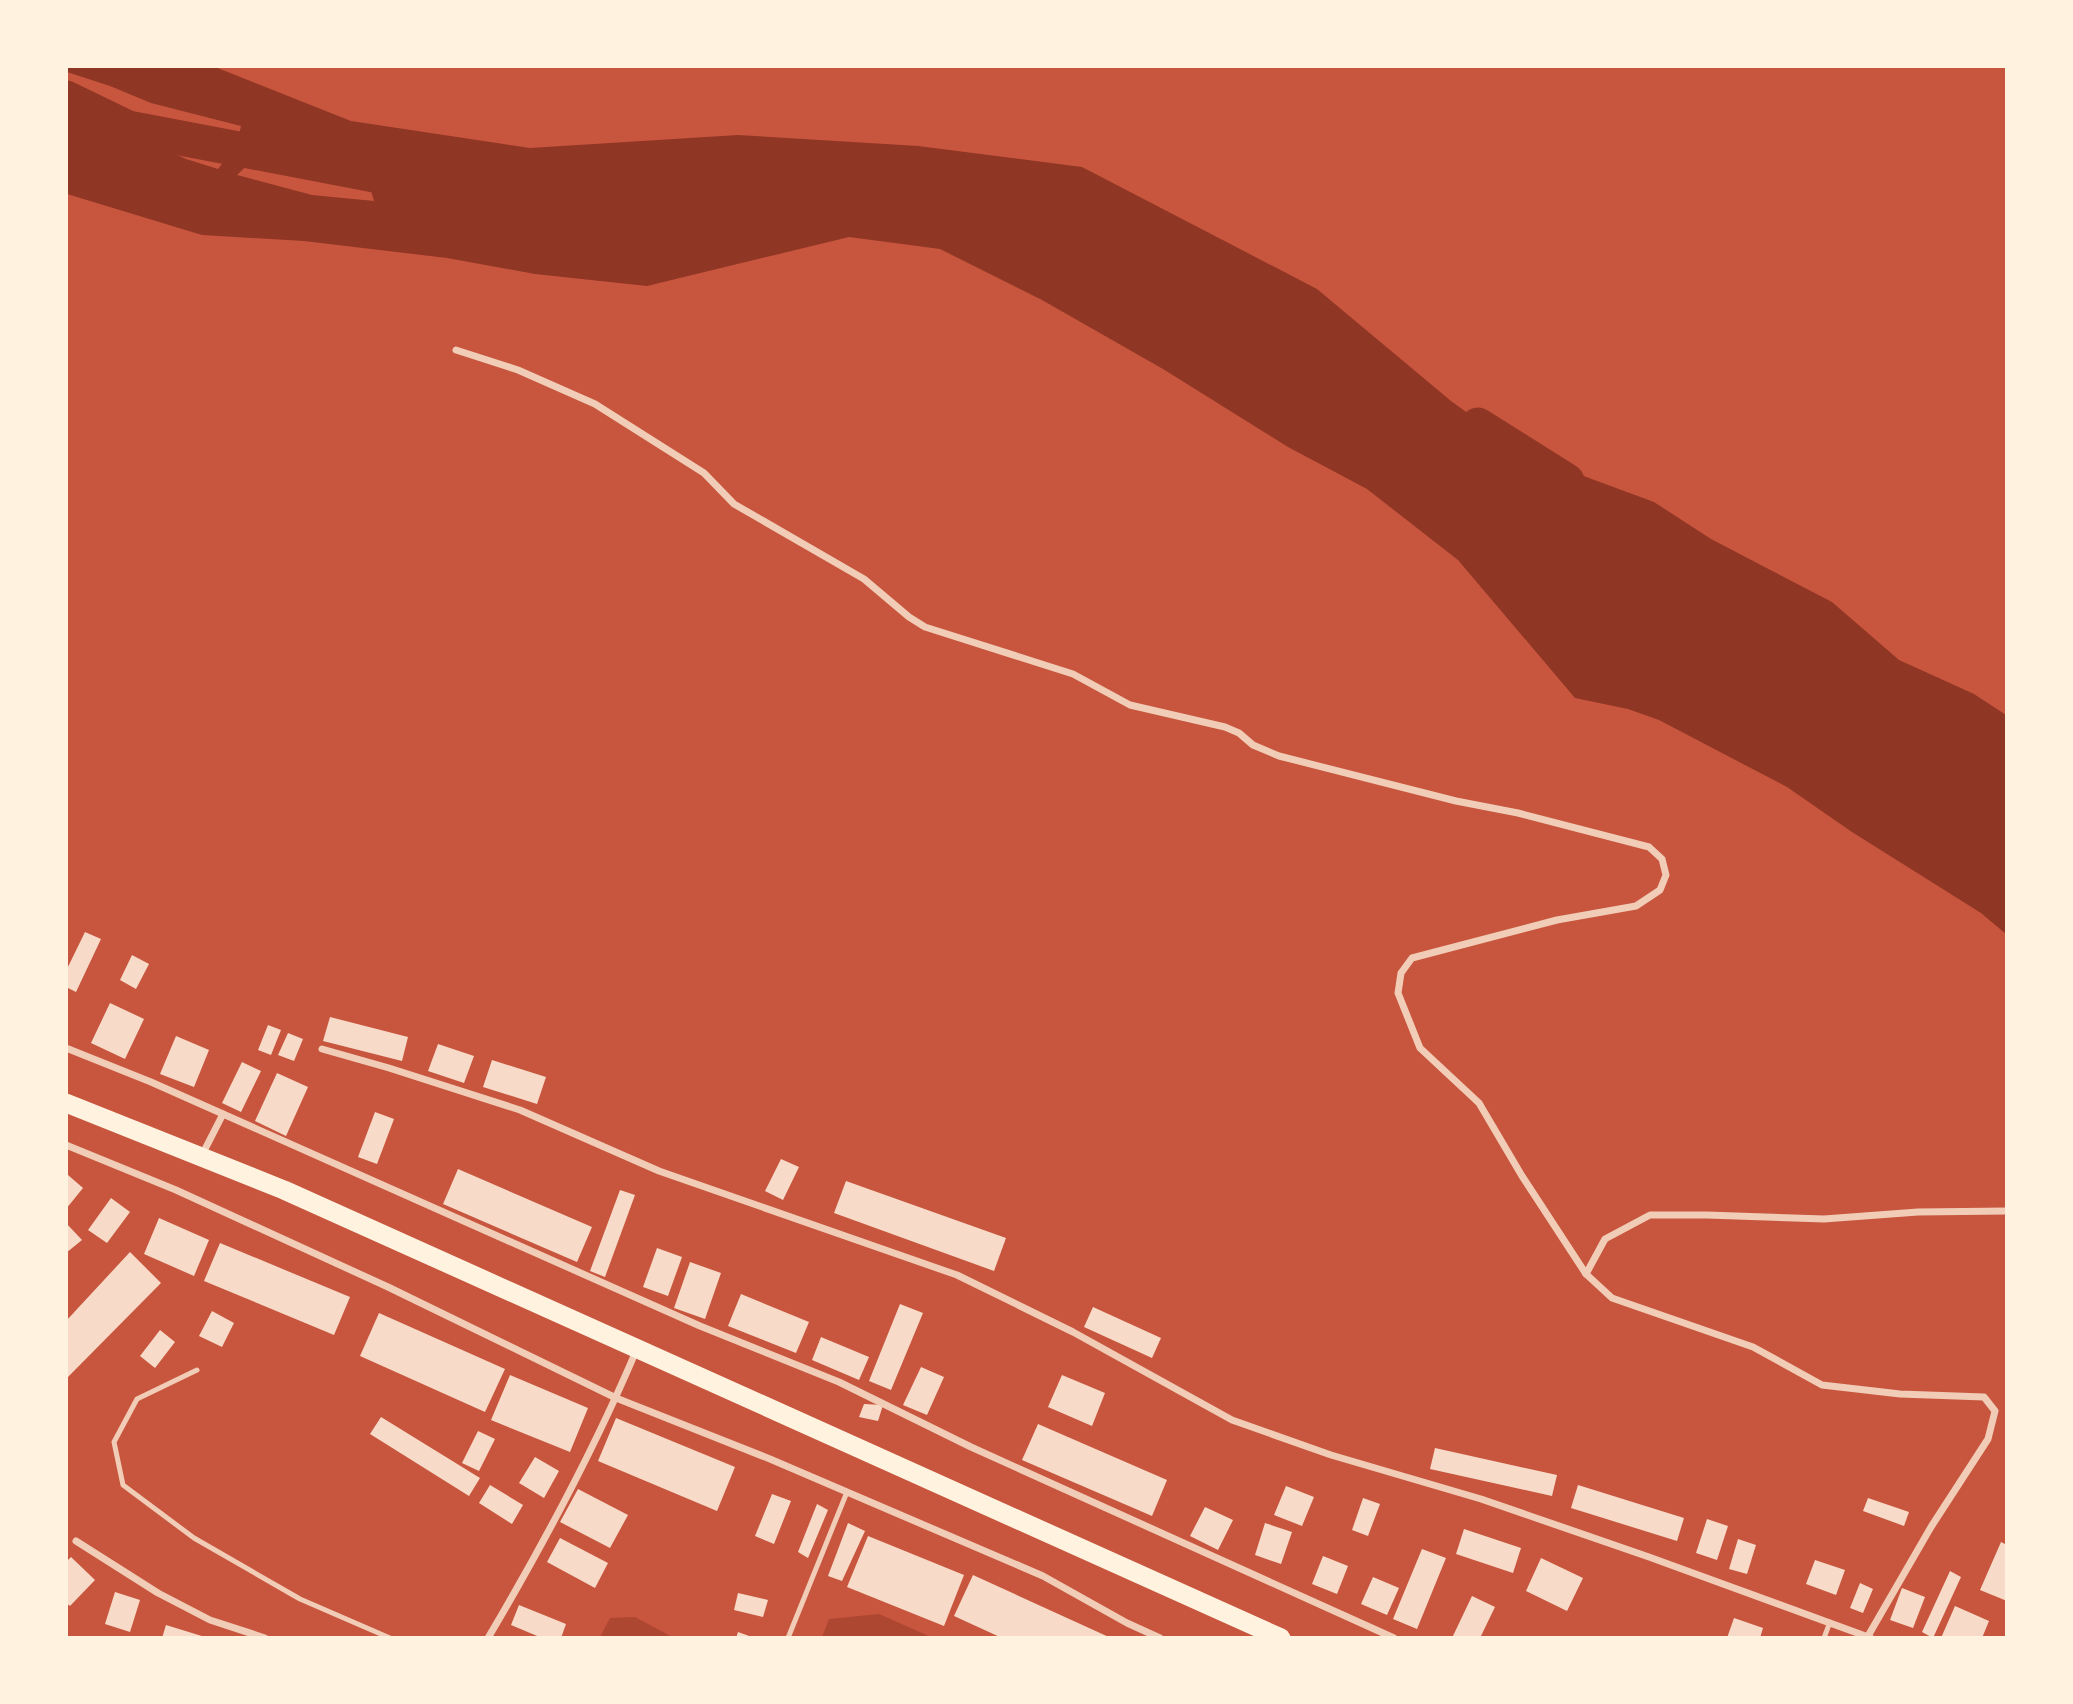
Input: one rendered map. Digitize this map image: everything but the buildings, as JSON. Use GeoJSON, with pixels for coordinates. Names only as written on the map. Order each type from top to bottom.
{"type":"FeatureCollection","features":[{"type":"Feature","properties":{"kind":"highway"},"geometry":{"type":"LineString","coordinates":[[66,1103],[284,1190],[1281,1637]]}},
{"type":"Feature","properties":{"kind":"street"},"geometry":{"type":"LineString","coordinates":[[322,1049],[520,1110],[659,1171],[957,1275],[1073,1332],[1232,1420],[1331,1455],[1494,1504],[1870,1637],[1931,1527],[1988,1439],[1995,1411],[1984,1397],[1900,1394],[1822,1385],[1753,1346],[1612,1298],[1586,1275],[1479,1103],[1420,1048],[1398,993],[1401,973],[1412,958],[1557,919],[1636,906],[1660,890],[1666,875],[1662,859],[1649,847],[1279,756],[1253,745],[1239,733],[1225,727],[1130,705],[1073,674],[925,627],[864,579],[734,504],[704,473],[596,404],[518,370],[456,350]]}},
{"type":"Feature","properties":{"kind":"street"},"geometry":{"type":"LineString","coordinates":[[66,1048],[223,1114],[700,1326],[839,1382],[971,1447],[1394,1637]]}},
{"type":"Feature","properties":{"kind":"street"},"geometry":{"type":"LineString","coordinates":[[201,1157],[223,1114]]}},
{"type":"Feature","properties":{"kind":"street"},"geometry":{"type":"LineString","coordinates":[[66,1145],[176,1190],[388,1287],[616,1398],[847,1492],[1043,1576],[1127,1623],[1160,1637]]}},
{"type":"Feature","properties":{"kind":"street"},"geometry":{"type":"LineString","coordinates":[[1586,1275],[1605,1239],[1650,1215],[1707,1214],[1824,1219],[1918,1212],[2007,1211]]}},
{"type":"Feature","properties":{"kind":"street"},"geometry":{"type":"LineString","coordinates":[[488,1637],[539,1550],[616,1398],[638,1347]]}},
{"type":"Feature","properties":{"kind":"street"},"geometry":{"type":"LineString","coordinates":[[76,1541],[158,1593],[210,1620],[265,1637]]}},
{"type":"Feature","properties":{"kind":"lane"},"geometry":{"type":"LineString","coordinates":[[197,1370],[137,1399],[114,1442],[123,1485],[194,1538],[300,1600],[390,1637]]}},
{"type":"Feature","properties":{"kind":"lane"},"geometry":{"type":"LineString","coordinates":[[788,1637],[847,1492]]}},
{"type":"Feature","properties":{"kind":"lane"},"geometry":{"type":"LineString","coordinates":[[1824,1637],[1830,1622]]}},
{"type":"Feature","properties":{"kind":"shaded area"},"geometry":{"type":"Polygon","coordinates":[[[67,66],[215,67],[351,121],[530,148],[738,135],[918,146],[1082,167],[1317,289],[1451,401],[1524,454],[1654,502],[1711,539],[1832,602],[1899,660],[1974,694],[2006,715],[2006,934],[1981,913],[1852,832],[1787,787],[1659,720],[1628,709],[1575,698],[1458,560],[1367,489],[1288,447],[1163,369],[1042,300],[940,249],[849,237],[647,286],[535,274],[447,258],[304,241],[202,235],[67,194],[67,87],[95,117],[186,159],[218,169],[237,144],[241,126],[151,103],[67,72],[67,66]],[[265,148],[237,175],[312,195],[374,201],[366,174],[309,150],[265,148]]]}},
{"type":"Feature","properties":{"kind":"shaded area"},"geometry":{"type":"Polygon","coordinates":[[[879,1614],[931,1637],[822,1637],[829,1619],[879,1614]]]}},
{"type":"Feature","properties":{"kind":"shaded area"},"geometry":{"type":"Polygon","coordinates":[[[635,1617],[672,1637],[600,1637],[610,1618],[635,1617]]]}},
{"type":"Feature","properties":{"kind":"waterway"},"geometry":{"type":"LineString","coordinates":[[66,98],[128,128],[411,182]]}},
{"type":"Feature","properties":{"kind":"waterway"},"geometry":{"type":"LineString","coordinates":[[1478,425],[1567,481]]}}]}
